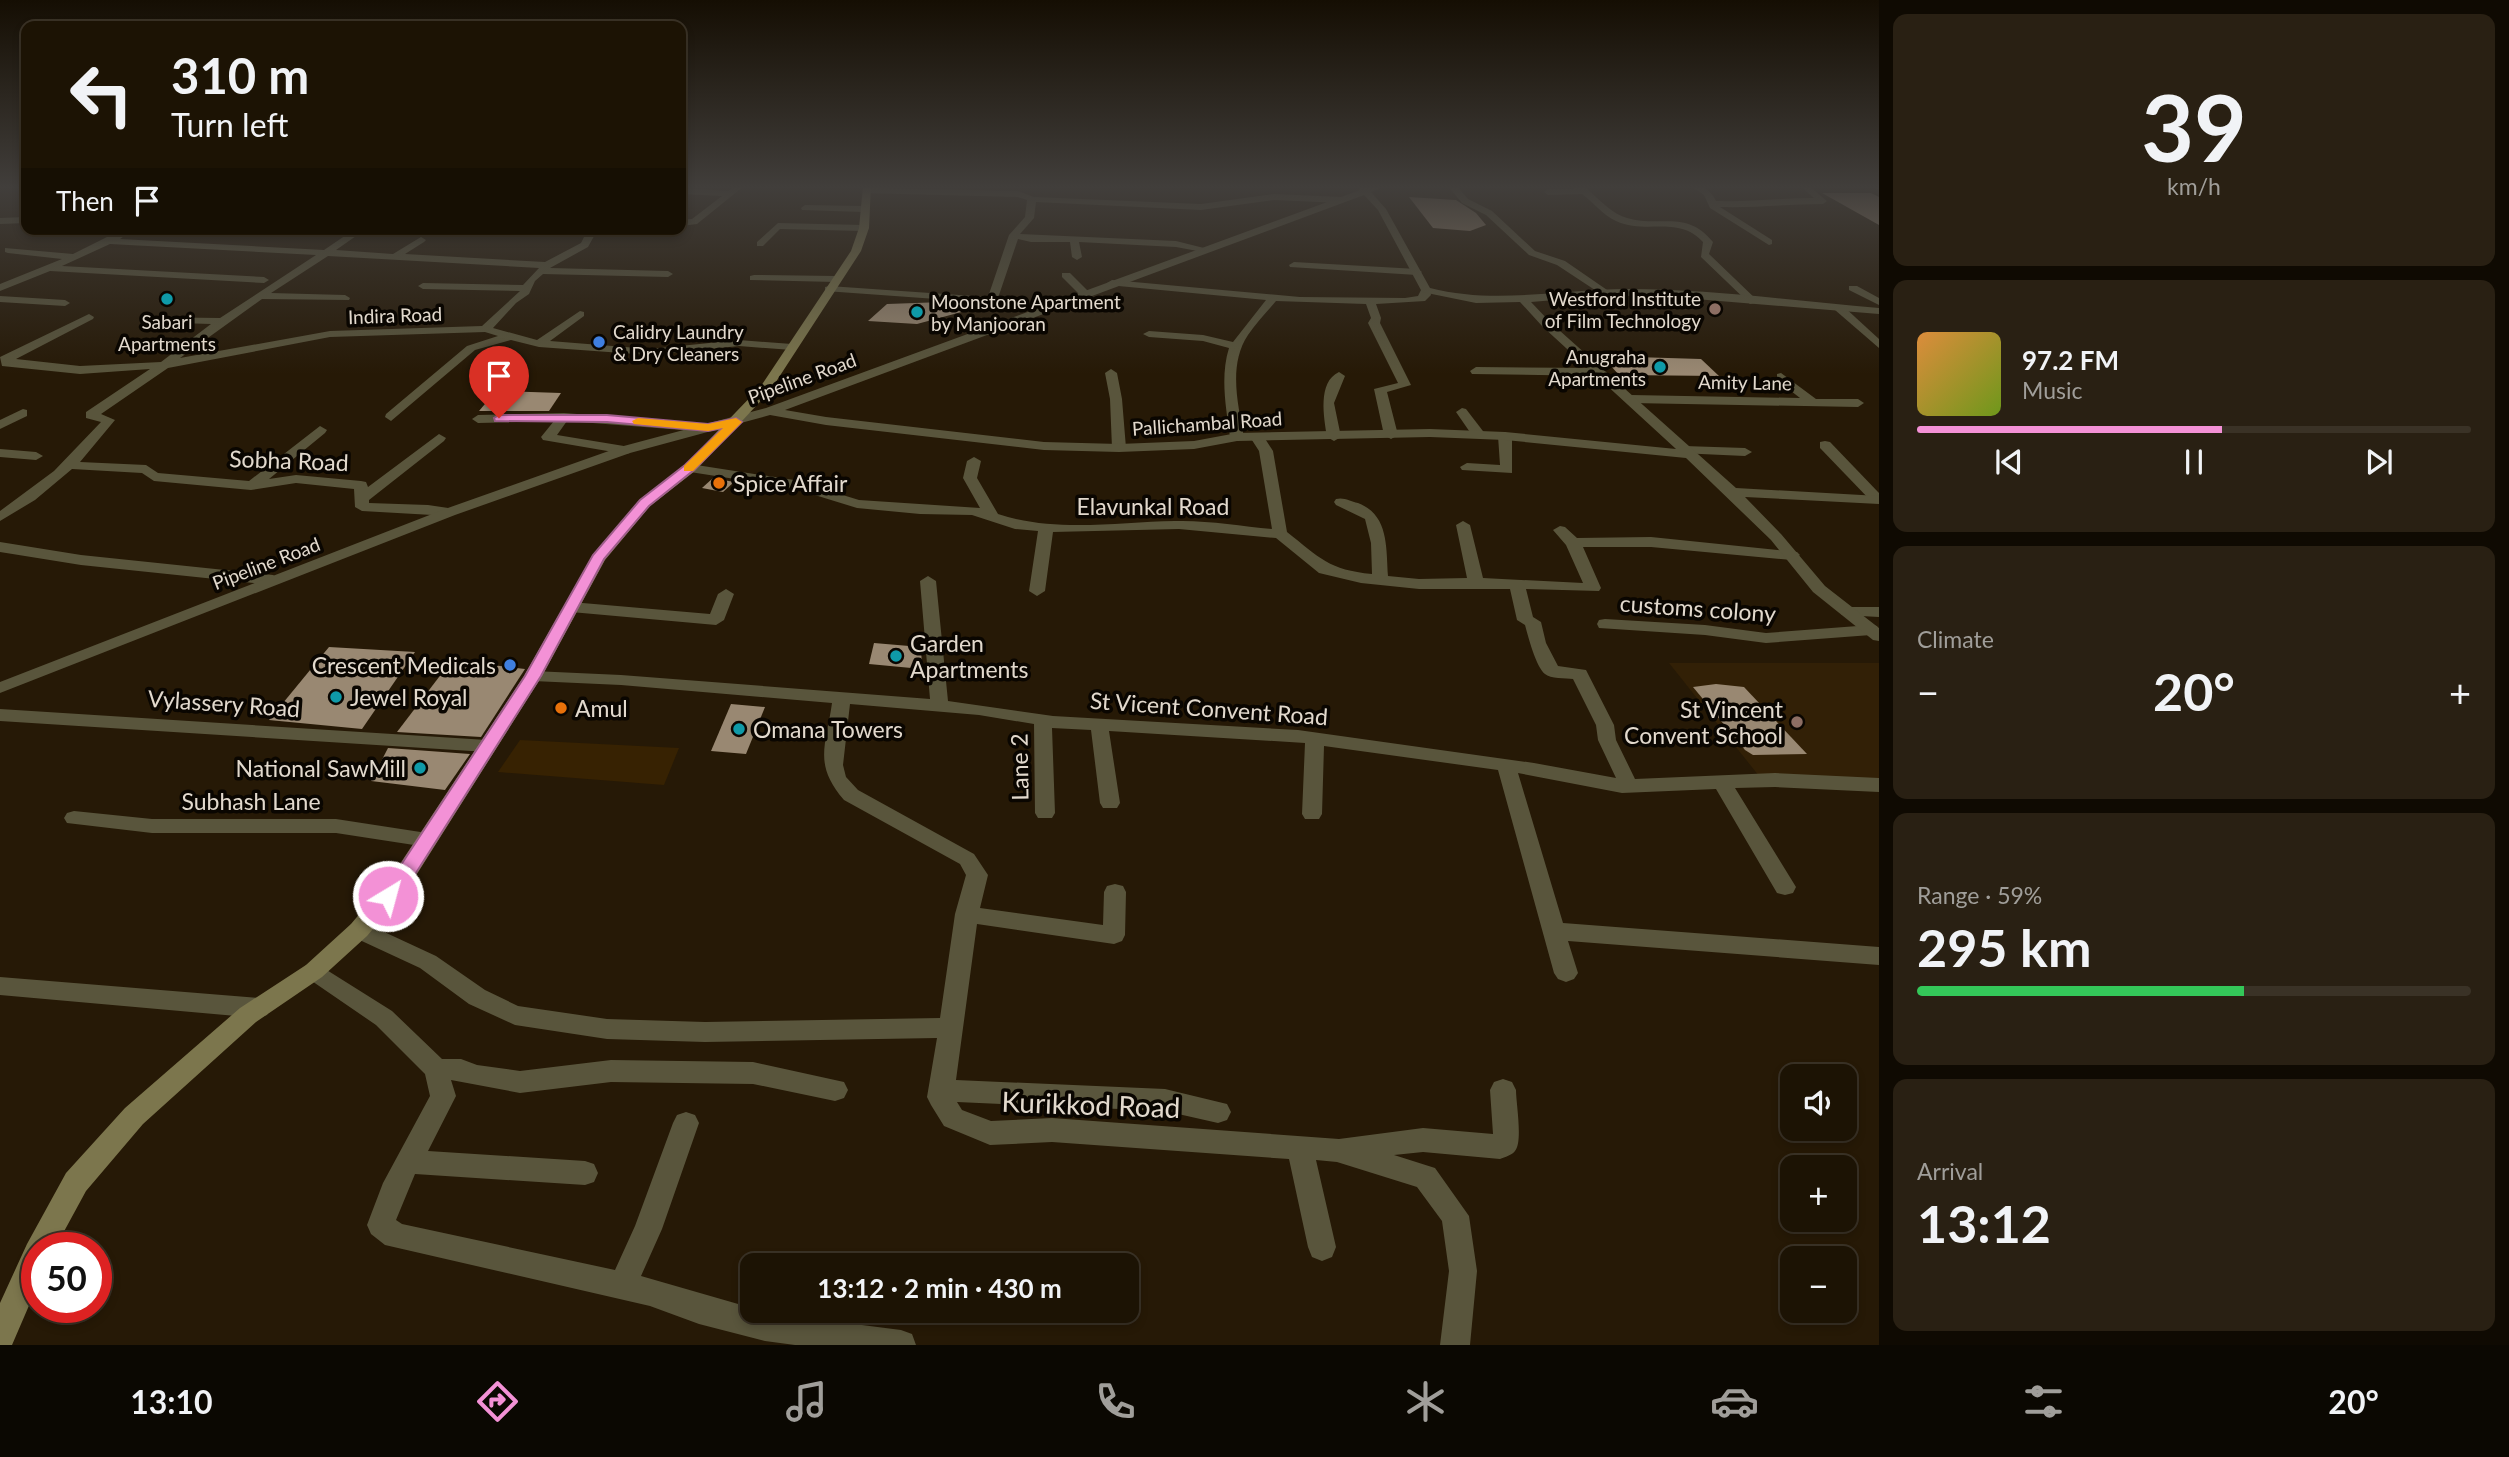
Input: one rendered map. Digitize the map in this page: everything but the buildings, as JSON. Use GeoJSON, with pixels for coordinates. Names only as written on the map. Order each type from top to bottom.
{"type":"FeatureCollection","features":[{"type":"Feature","properties":{"kind":"main road"},"geometry":{"type":"LineString","coordinates":[[49,1232],[76,1182],[134,1116],[259,1008],[314,971],[359,930],[402,879],[533,676],[598,558],[631,518],[666,484],[690,468],[766,388],[856,249]]}},
{"type":"Feature","properties":{"kind":"main road"},"geometry":{"type":"LineString","coordinates":[[0,1337],[21,1290]]}},
{"type":"Feature","properties":{"kind":"street"},"geometry":{"type":"LineString","coordinates":[[0,288],[94,249]]}},
{"type":"Feature","properties":{"kind":"street"},"geometry":{"type":"LineString","coordinates":[[250,249],[668,274]]}},
{"type":"Feature","properties":{"kind":"street"},"geometry":{"type":"LineString","coordinates":[[0,517],[30,500],[66,465],[88,449],[109,420],[91,415],[222,321],[332,249]]}},
{"type":"Feature","properties":{"kind":"street"},"geometry":{"type":"LineString","coordinates":[[394,257],[407,249]]}},
{"type":"Feature","properties":{"kind":"street"},"geometry":{"type":"LineString","coordinates":[[485,329],[527,288],[530,280],[544,268],[578,249]]}},
{"type":"Feature","properties":{"kind":"street"},"geometry":{"type":"LineString","coordinates":[[992,300],[1009,249]]}},
{"type":"Feature","properties":{"kind":"street"},"geometry":{"type":"LineString","coordinates":[[1076,249],[1077,257]]}},
{"type":"Feature","properties":{"kind":"street","name":"Pipeline Road"},"geometry":{"type":"LineString","coordinates":[[0,688],[450,512],[625,450],[770,411],[1203,249]]}},
{"type":"Feature","properties":{"kind":"street"},"geometry":{"type":"LineString","coordinates":[[1112,284],[1274,297],[1370,301],[1421,299],[1426,295],[1426,290],[1404,249]]}},
{"type":"Feature","properties":{"kind":"street"},"geometry":{"type":"LineString","coordinates":[[1527,249],[1532,254],[1561,263],[1605,292]]}},
{"type":"Feature","properties":{"kind":"street"},"geometry":{"type":"LineString","coordinates":[[1706,249],[1704,255],[1754,302]]}},
{"type":"Feature","properties":{"kind":"street"},"geometry":{"type":"LineString","coordinates":[[8,250],[75,257]]}},
{"type":"Feature","properties":{"kind":"street"},"geometry":{"type":"LineString","coordinates":[[20,260],[63,262]]}},
{"type":"Feature","properties":{"kind":"street"},"geometry":{"type":"LineString","coordinates":[[1294,265],[1417,272]]}},
{"type":"Feature","properties":{"kind":"street"},"geometry":{"type":"LineString","coordinates":[[48,268],[264,280]]}},
{"type":"Feature","properties":{"kind":"street"},"geometry":{"type":"LineString","coordinates":[[0,275],[28,277]]}},
{"type":"Feature","properties":{"kind":"street"},"geometry":{"type":"LineString","coordinates":[[1066,275],[1074,286],[1085,294]]}},
{"type":"Feature","properties":{"kind":"street"},"geometry":{"type":"LineString","coordinates":[[754,278],[992,300],[1042,310]]}},
{"type":"Feature","properties":{"kind":"street"},"geometry":{"type":"LineString","coordinates":[[424,286],[527,288]]}},
{"type":"Feature","properties":{"kind":"street"},"geometry":{"type":"LineString","coordinates":[[1853,288],[1879,302]]}},
{"type":"Feature","properties":{"kind":"street"},"geometry":{"type":"LineString","coordinates":[[1426,290],[1468,298],[1524,300],[1605,292],[1665,293],[1879,311]]}},
{"type":"Feature","properties":{"kind":"street"},"geometry":{"type":"LineString","coordinates":[[259,296],[345,298]]}},
{"type":"Feature","properties":{"kind":"street"},"geometry":{"type":"LineString","coordinates":[[1237,437],[1229,382],[1236,346],[1274,297]]}},
{"type":"Feature","properties":{"kind":"street"},"geometry":{"type":"LineString","coordinates":[[0,299],[65,303]]}},
{"type":"Feature","properties":{"kind":"street"},"geometry":{"type":"LineString","coordinates":[[1524,300],[1546,324],[1732,492],[1792,555],[1819,589],[1875,633]]}},
{"type":"Feature","properties":{"kind":"street"},"geometry":{"type":"LineString","coordinates":[[1370,301],[1376,318],[1374,323],[1405,385],[1384,386],[1380,389],[1391,435]]}},
{"type":"Feature","properties":{"kind":"street"},"geometry":{"type":"LineString","coordinates":[[1839,308],[1879,345]]}},
{"type":"Feature","properties":{"kind":"street"},"geometry":{"type":"LineString","coordinates":[[539,344],[580,314]]}},
{"type":"Feature","properties":{"kind":"street"},"geometry":{"type":"LineString","coordinates":[[1,362],[89,317]]}},
{"type":"Feature","properties":{"kind":"street"},"geometry":{"type":"LineString","coordinates":[[146,319],[222,321]]}},
{"type":"Feature","properties":{"kind":"street","name":"Indira Road"},"geometry":{"type":"LineString","coordinates":[[1,362],[80,370],[164,365],[330,334],[485,329],[539,344],[650,352],[739,343],[792,347]]}},
{"type":"Feature","properties":{"kind":"street"},"geometry":{"type":"LineString","coordinates":[[1149,334],[1203,338],[1236,346]]}},
{"type":"Feature","properties":{"kind":"street"},"geometry":{"type":"LineString","coordinates":[[391,417],[471,348],[488,341],[513,337]]}},
{"type":"Feature","properties":{"kind":"street"},"geometry":{"type":"LineString","coordinates":[[1476,371],[1599,372]]}},
{"type":"Feature","properties":{"kind":"street"},"geometry":{"type":"LineString","coordinates":[[1111,373],[1116,399],[1119,448]]}},
{"type":"Feature","properties":{"kind":"street"},"geometry":{"type":"LineString","coordinates":[[1334,437],[1328,403],[1339,376]]}},
{"type":"Feature","properties":{"kind":"street"},"geometry":{"type":"LineString","coordinates":[[1781,377],[1814,402]]}},
{"type":"Feature","properties":{"kind":"street","name":"Amity Lane"},"geometry":{"type":"LineString","coordinates":[[1631,399],[1858,403]]}},
{"type":"Feature","properties":{"kind":"street","name":"Pallichambal Road"},"geometry":{"type":"LineString","coordinates":[[770,411],[826,421],[1030,445],[1119,448],[1194,445],[1237,437],[1479,435],[1687,452],[1745,452]]}},
{"type":"Feature","properties":{"kind":"street"},"geometry":{"type":"LineString","coordinates":[[1462,412],[1479,435]]}},
{"type":"Feature","properties":{"kind":"street"},"geometry":{"type":"LineString","coordinates":[[0,425],[23,413]]}},
{"type":"Feature","properties":{"kind":"street"},"geometry":{"type":"LineString","coordinates":[[564,417],[548,437],[625,450]]}},
{"type":"Feature","properties":{"kind":"street"},"geometry":{"type":"LineString","coordinates":[[478,419],[564,417],[708,428]]}},
{"type":"Feature","properties":{"kind":"street"},"geometry":{"type":"LineString","coordinates":[[251,486],[320,430]]}},
{"type":"Feature","properties":{"kind":"street"},"geometry":{"type":"LineString","coordinates":[[1467,467],[1507,470],[1505,436]]}},
{"type":"Feature","properties":{"kind":"street"},"geometry":{"type":"LineString","coordinates":[[1257,437],[1266,451],[1280,534],[1325,569],[1361,578],[1419,583],[1517,583],[1593,588],[1573,544],[1560,530]]}},
{"type":"Feature","properties":{"kind":"street"},"geometry":{"type":"LineString","coordinates":[[361,499],[439,438]]}},
{"type":"Feature","properties":{"kind":"street"},"geometry":{"type":"LineString","coordinates":[[1825,445],[1878,499]]}},
{"type":"Feature","properties":{"kind":"street"},"geometry":{"type":"LineString","coordinates":[[0,453],[36,456]]}},
{"type":"Feature","properties":{"kind":"street"},"geometry":{"type":"LineString","coordinates":[[0,468],[20,455]]}},
{"type":"Feature","properties":{"kind":"street"},"geometry":{"type":"LineString","coordinates":[[974,461],[970,478],[992,516]]}},
{"type":"Feature","properties":{"kind":"street","name":"Sobha Road"},"geometry":{"type":"LineString","coordinates":[[66,465],[146,469],[154,477],[251,486],[296,479],[347,482],[361,485],[362,507],[397,510],[431,508],[450,512]]}},
{"type":"Feature","properties":{"kind":"street","name":"Elavunkal Road"},"geometry":{"type":"LineString","coordinates":[[690,468],[794,484],[857,504],[920,510],[953,509],[992,516],[1000,522],[1015,526],[1072,529],[1179,525],[1280,534]]}},
{"type":"Feature","properties":{"kind":"street"},"geometry":{"type":"LineString","coordinates":[[1732,492],[1878,499]]}},
{"type":"Feature","properties":{"kind":"street"},"geometry":{"type":"LineString","coordinates":[[1340,502],[1366,512],[1373,518],[1379,550],[1380,579]]}},
{"type":"Feature","properties":{"kind":"street"},"geometry":{"type":"LineString","coordinates":[[1463,525],[1476,582]]}},
{"type":"Feature","properties":{"kind":"street"},"geometry":{"type":"LineString","coordinates":[[1037,591],[1046,528]]}},
{"type":"Feature","properties":{"kind":"street"},"geometry":{"type":"LineString","coordinates":[[1573,544],[1651,542],[1792,555]]}},
{"type":"Feature","properties":{"kind":"street"},"geometry":{"type":"LineString","coordinates":[[0,547],[80,560],[273,580]]}},
{"type":"Feature","properties":{"kind":"street"},"geometry":{"type":"LineString","coordinates":[[928,581],[940,707]]}},
{"type":"Feature","properties":{"kind":"street"},"geometry":{"type":"LineString","coordinates":[[1517,583],[1525,620],[1533,622],[1538,643],[1551,671],[1580,674],[1605,725],[1607,740],[1629,786]]}},
{"type":"Feature","properties":{"kind":"street"},"geometry":{"type":"LineString","coordinates":[[571,607],[716,620],[726,594]]}},
{"type":"Feature","properties":{"kind":"street"},"geometry":{"type":"LineString","coordinates":[[1848,611],[1879,612]]}},
{"type":"Feature","properties":{"kind":"street","name":"customs colony"},"geometry":{"type":"LineString","coordinates":[[1605,624],[1705,630],[1766,638],[1875,633]]}},
{"type":"Feature","properties":{"kind":"street","name":"St Vicent Convent Road"},"geometry":{"type":"LineString","coordinates":[[533,676],[621,680],[979,709],[1043,720],[1223,730],[1315,739],[1506,765],[1629,786],[1833,781],[1879,785]]}},
{"type":"Feature","properties":{"kind":"street"},"geometry":{"type":"LineString","coordinates":[[842,699],[833,765],[837,779],[851,795],[967,859],[977,875],[966,914],[952,1028],[941,1090],[1165,1100],[1217,1112]]}},
{"type":"Feature","properties":{"kind":"street","name":"Vylassery Road"},"geometry":{"type":"LineString","coordinates":[[0,715],[487,746]]}},
{"type":"Feature","properties":{"kind":"street","name":"Lane 2"},"geometry":{"type":"LineString","coordinates":[[1043,720],[1045,813]]}},
{"type":"Feature","properties":{"kind":"street"},"geometry":{"type":"LineString","coordinates":[[1099,723],[1110,803]]}},
{"type":"Feature","properties":{"kind":"street"},"geometry":{"type":"LineString","coordinates":[[1312,814],[1315,739]]}},
{"type":"Feature","properties":{"kind":"street"},"geometry":{"type":"LineString","coordinates":[[1506,765],[1566,973]]}},
{"type":"Feature","properties":{"kind":"street"},"geometry":{"type":"LineString","coordinates":[[1722,782],[1784,887]]}},
{"type":"Feature","properties":{"kind":"street","name":"Subhash Lane"},"geometry":{"type":"LineString","coordinates":[[74,818],[152,826],[336,826],[427,840]]}},
{"type":"Feature","properties":{"kind":"street"},"geometry":{"type":"LineString","coordinates":[[966,914],[1114,935],[1115,892]]}},
{"type":"Feature","properties":{"kind":"street"},"geometry":{"type":"LineString","coordinates":[[359,930],[428,962],[477,997],[515,1015],[607,1029],[705,1031],[952,1028]]}},
{"type":"Feature","properties":{"kind":"street"},"geometry":{"type":"LineString","coordinates":[[1553,931],[1879,956]]}},
{"type":"Feature","properties":{"kind":"street"},"geometry":{"type":"LineString","coordinates":[[314,971],[384,1018],[436,1069],[443,1096],[386,1203],[381,1225],[395,1236],[622,1286],[765,1326],[901,1345]]}},
{"type":"Feature","properties":{"kind":"street"},"geometry":{"type":"LineString","coordinates":[[0,986],[259,1008]]}},
{"type":"Feature","properties":{"kind":"street"},"geometry":{"type":"LineString","coordinates":[[436,1069],[461,1070],[476,1076],[520,1082],[611,1071],[753,1073],[835,1090]]}},
{"type":"Feature","properties":{"kind":"street","name":"Kurikkod Road"},"geometry":{"type":"LineString","coordinates":[[941,1090],[940,1097],[953,1118],[990,1133],[1052,1130],[1337,1150],[1426,1177],[1455,1216],[1463,1271],[1455,1345]]}},
{"type":"Feature","properties":{"kind":"street"},"geometry":{"type":"LineString","coordinates":[[1337,1150],[1423,1140],[1500,1147],[1506,1143],[1503,1090]]}},
{"type":"Feature","properties":{"kind":"street"},"geometry":{"type":"LineString","coordinates":[[622,1286],[648,1228],[686,1123]]}},
{"type":"Feature","properties":{"kind":"street"},"geometry":{"type":"LineString","coordinates":[[1300,1147],[1322,1247]]}},
{"type":"Feature","properties":{"kind":"street"},"geometry":{"type":"LineString","coordinates":[[410,1161],[585,1173]]}},
{"type":"Feature","properties":{"kind":"shaded area","name":"St Vincent Convent School"},"geometry":{"type":"Polygon","coordinates":[[[1669,663],[1879,663],[1879,783],[1763,781],[1669,663]]]}},
{"type":"Feature","properties":{"kind":"shaded area"},"geometry":{"type":"Polygon","coordinates":[[[520,740],[679,748],[664,785],[498,772],[520,740]]]}},
{"type":"Feature","properties":{"kind":"slow traffic"},"geometry":{"type":"LineString","coordinates":[[638,421],[708,428],[736,422],[688,469]]}},
{"type":"Feature","properties":{"kind":"place","name":"Sabari Apartments"},"geometry":{"type":"Point","coordinates":[167,299]}},
{"type":"Feature","properties":{"kind":"place","name":"Westford Institute of Film Technology"},"geometry":{"type":"Point","coordinates":[1715,309]}},
{"type":"Feature","properties":{"kind":"place","name":"Moonstone Apartment by Manjooran"},"geometry":{"type":"Point","coordinates":[917,312]}},
{"type":"Feature","properties":{"kind":"place","name":"Calidry Laundry & Dry Cleaners"},"geometry":{"type":"Point","coordinates":[599,342]}},
{"type":"Feature","properties":{"kind":"place","name":"Anugraha Apartments"},"geometry":{"type":"Point","coordinates":[1660,367]}},
{"type":"Feature","properties":{"kind":"place","name":"Spice Affair"},"geometry":{"type":"Point","coordinates":[719,483]}},
{"type":"Feature","properties":{"kind":"place","name":"Garden Apartments"},"geometry":{"type":"Point","coordinates":[896,656]}},
{"type":"Feature","properties":{"kind":"place","name":"Crescent Medicals"},"geometry":{"type":"Point","coordinates":[510,665]}},
{"type":"Feature","properties":{"kind":"place","name":"Jewel Royal"},"geometry":{"type":"Point","coordinates":[336,697]}},
{"type":"Feature","properties":{"kind":"place","name":"Amul"},"geometry":{"type":"Point","coordinates":[561,708]}},
{"type":"Feature","properties":{"kind":"place","name":"St Vincent Convent School"},"geometry":{"type":"Point","coordinates":[1797,722]}},
{"type":"Feature","properties":{"kind":"place","name":"Omana Towers"},"geometry":{"type":"Point","coordinates":[739,729]}},
{"type":"Feature","properties":{"kind":"place","name":"National SawMill"},"geometry":{"type":"Point","coordinates":[420,768]}},
{"type":"Feature","properties":{"kind":"route"},"geometry":{"type":"LineString","coordinates":[[388,896],[402,879],[533,676],[598,558],[645,503],[666,484],[690,468],[736,422],[708,428],[607,418],[499,418]]}}]}
